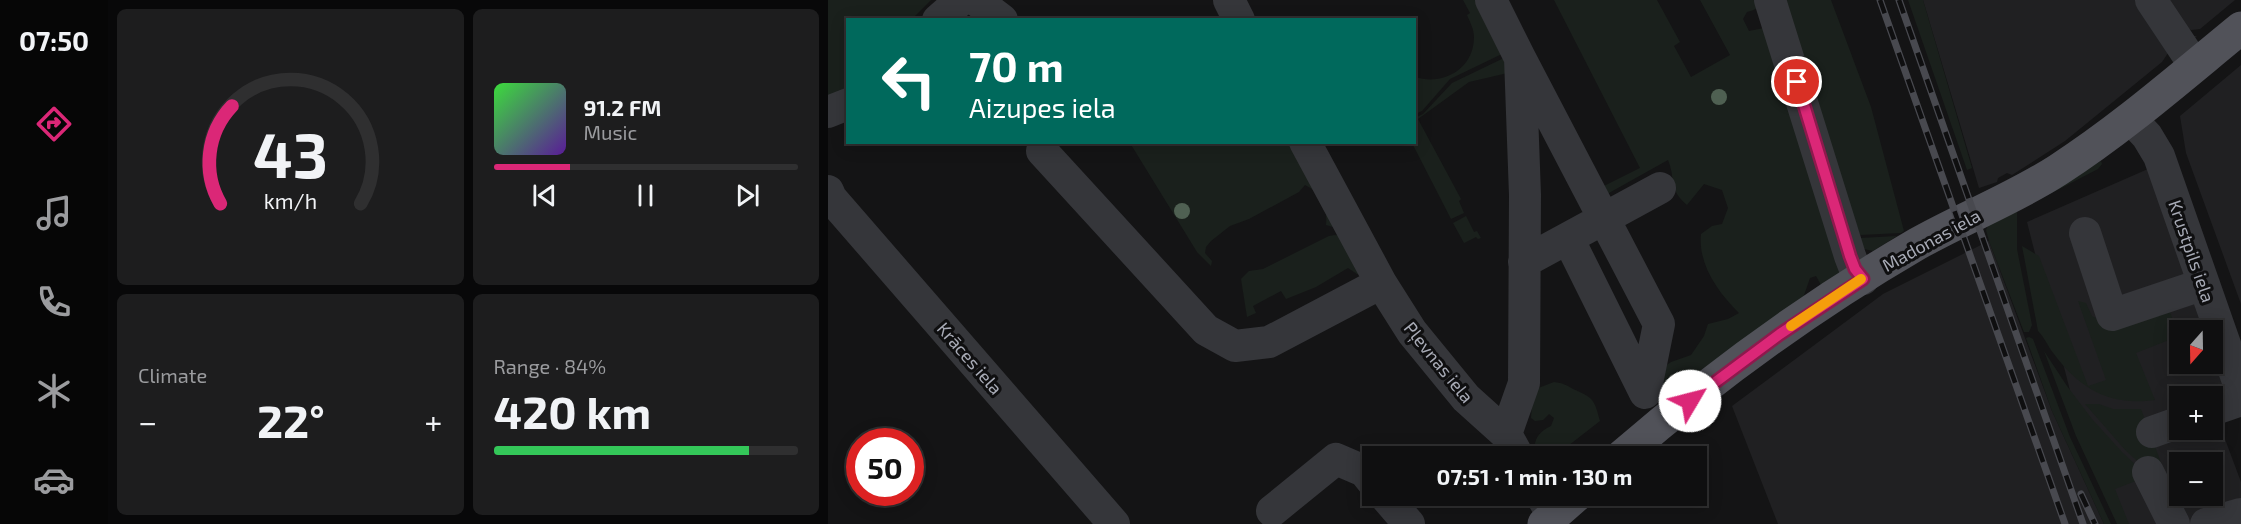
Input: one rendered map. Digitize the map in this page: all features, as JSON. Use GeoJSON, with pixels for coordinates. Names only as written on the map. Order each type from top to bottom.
{"type":"FeatureCollection","features":[{"type":"Feature","properties":{"kind":"main road","name":"Madonas iela"},"geometry":{"type":"LineString","coordinates":[[1634,446],[1662,422],[1780,334],[1863,279],[1930,237],[2017,194],[2132,119],[2241,28]]}},
{"type":"Feature","properties":{"kind":"street"},"geometry":{"type":"LineString","coordinates":[[940,18],[960,0]]}},
{"type":"Feature","properties":{"kind":"street"},"geometry":{"type":"LineString","coordinates":[[976,0],[999,18]]}},
{"type":"Feature","properties":{"kind":"street"},"geometry":{"type":"LineString","coordinates":[[1229,0],[1238,18]]}},
{"type":"Feature","properties":{"kind":"street"},"geometry":{"type":"LineString","coordinates":[[1491,0],[1659,324],[1645,393]]}},
{"type":"Feature","properties":{"kind":"street"},"geometry":{"type":"LineString","coordinates":[[1770,0],[1850,256],[1855,269],[1863,279]]}},
{"type":"Feature","properties":{"kind":"street"},"geometry":{"type":"LineString","coordinates":[[2151,0],[2195,66]]}},
{"type":"Feature","properties":{"kind":"street"},"geometry":{"type":"LineString","coordinates":[[1512,445],[1524,382],[1525,195],[1520,58]]}},
{"type":"Feature","properties":{"kind":"street"},"geometry":{"type":"LineString","coordinates":[[828,112],[846,105]]}},
{"type":"Feature","properties":{"kind":"street","name":"Krustpils iela"},"geometry":{"type":"LineString","coordinates":[[2132,119],[2147,136],[2159,156],[2241,390]]}},
{"type":"Feature","properties":{"kind":"street","name":"Pļevnas iela"},"geometry":{"type":"LineString","coordinates":[[1306,144],[1381,283],[1412,332],[1466,398],[1512,445]]}},
{"type":"Feature","properties":{"kind":"street"},"geometry":{"type":"LineString","coordinates":[[1042,151],[1206,330],[1235,346],[1269,342],[1381,283]]}},
{"type":"Feature","properties":{"kind":"street"},"geometry":{"type":"LineString","coordinates":[[1524,262],[1660,188]]}},
{"type":"Feature","properties":{"kind":"street","name":"Krāces iela"},"geometry":{"type":"LineString","coordinates":[[828,190],[831,198],[1114,524]]}},
{"type":"Feature","properties":{"kind":"street"},"geometry":{"type":"LineString","coordinates":[[2085,233],[2112,315],[2204,285]]}},
{"type":"Feature","properties":{"kind":"street"},"geometry":{"type":"LineString","coordinates":[[1568,238],[1645,393],[1662,422]]}},
{"type":"Feature","properties":{"kind":"street"},"geometry":{"type":"LineString","coordinates":[[2223,406],[2241,400]]}},
{"type":"Feature","properties":{"kind":"street"},"geometry":{"type":"LineString","coordinates":[[1272,511],[1336,459],[1362,470]]}},
{"type":"Feature","properties":{"kind":"street"},"geometry":{"type":"LineString","coordinates":[[2148,472],[2174,524]]}},
{"type":"Feature","properties":{"kind":"street"},"geometry":{"type":"LineString","coordinates":[[1393,506],[1409,524]]}},
{"type":"Feature","properties":{"kind":"street"},"geometry":{"type":"LineString","coordinates":[[2206,524],[2241,514]]}},
{"type":"Feature","properties":{"kind":"shaded area"},"geometry":{"type":"Polygon","coordinates":[[[828,0],[931,0],[913,18],[846,18],[846,90],[828,96],[828,0]]]}},
{"type":"Feature","properties":{"kind":"shaded area"},"geometry":{"type":"Polygon","coordinates":[[[1463,0],[1476,0],[1504,53],[1450,79],[1422,111],[1416,114],[1416,77],[1436,79],[1446,77],[1463,66],[1469,58],[1473,48],[1474,34],[1467,15],[1470,13],[1463,0]]]}},
{"type":"Feature","properties":{"kind":"shaded area"},"geometry":{"type":"Polygon","coordinates":[[[1554,0],[1657,0],[1680,42],[1674,46],[1691,77],[1730,55],[1700,0],[1762,0],[1759,7],[1747,12],[1743,19],[1749,31],[1764,28],[1851,274],[1821,285],[1816,276],[1810,278],[1802,301],[1667,393],[1659,392],[1653,374],[1671,362],[1691,355],[1704,336],[1708,324],[1728,319],[1739,313],[1711,277],[1701,245],[1701,234],[1712,226],[1722,224],[1728,208],[1722,190],[1704,184],[1687,205],[1677,194],[1668,160],[1600,198],[1604,186],[1640,168],[1554,0]]]}},
{"type":"Feature","properties":{"kind":"shaded area"},"geometry":{"type":"Polygon","coordinates":[[[1778,0],[1831,0],[1871,107],[1904,231],[1901,233],[1860,235],[1778,0]]]}},
{"type":"Feature","properties":{"kind":"shaded area"},"geometry":{"type":"Polygon","coordinates":[[[1908,0],[1923,0],[1972,168],[1967,170],[1908,0]]]}},
{"type":"Feature","properties":{"kind":"shaded area"},"geometry":{"type":"Polygon","coordinates":[[[1923,0],[2235,0],[2200,29],[2191,30],[2185,27],[2193,36],[2197,36],[2172,57],[2168,53],[2162,62],[2065,141],[2012,175],[2007,173],[1998,178],[1997,182],[1979,188],[1923,0]]]}},
{"type":"Feature","properties":{"kind":"shaded area"},"geometry":{"type":"Polygon","coordinates":[[[1506,57],[1512,72],[1469,82],[1418,119],[1461,199],[1459,201],[1464,213],[1451,219],[1413,144],[1416,144],[1416,118],[1423,114],[1452,83],[1506,57]]]}},
{"type":"Feature","properties":{"kind":"shaded area"},"geometry":{"type":"Polygon","coordinates":[[[2241,65],[2241,304],[2186,153],[2180,116],[2241,65]]]}},
{"type":"Feature","properties":{"kind":"shaded area"},"geometry":{"type":"Polygon","coordinates":[[[1131,144],[1297,144],[1336,225],[1333,227],[1326,225],[1326,213],[1322,201],[1311,188],[1305,185],[1299,192],[1249,219],[1230,226],[1211,241],[1205,253],[1212,261],[1211,266],[1197,252],[1131,144]]]}},
{"type":"Feature","properties":{"kind":"shaded area"},"geometry":{"type":"Polygon","coordinates":[[[2101,161],[2102,164],[2098,169],[2017,211],[2017,249],[2032,325],[2029,332],[2024,332],[1989,241],[1986,230],[1990,221],[2101,161]]]}},
{"type":"Feature","properties":{"kind":"shaded area"},"geometry":{"type":"Polygon","coordinates":[[[2148,169],[2206,320],[2169,320],[2169,374],[2223,374],[2223,366],[2241,415],[2223,422],[2223,386],[2169,386],[2169,440],[2223,440],[2223,434],[2241,482],[2241,524],[2128,524],[2075,410],[2027,222],[2148,169]]]}},
{"type":"Feature","properties":{"kind":"shaded area"},"geometry":{"type":"Polygon","coordinates":[[[1466,216],[1474,232],[1477,231],[1481,238],[1476,237],[1464,243],[1453,223],[1466,216]]]}},
{"type":"Feature","properties":{"kind":"shaded area"},"geometry":{"type":"Polygon","coordinates":[[[1335,235],[1341,236],[1360,274],[1348,268],[1316,287],[1286,299],[1281,291],[1253,306],[1256,313],[1247,317],[1241,279],[1249,271],[1263,269],[1335,235]]]}},
{"type":"Feature","properties":{"kind":"shaded area"},"geometry":{"type":"Polygon","coordinates":[[[1897,236],[1873,251],[1864,249],[1860,238],[1897,236]]]}},
{"type":"Feature","properties":{"kind":"shaded area"},"geometry":{"type":"Polygon","coordinates":[[[1989,241],[2052,411],[2104,524],[1778,524],[1732,406],[1883,294],[1989,241]]]}},
{"type":"Feature","properties":{"kind":"shaded area"},"geometry":{"type":"Polygon","coordinates":[[[2022,246],[2039,256],[2088,386],[2106,380],[2078,301],[2086,303],[2092,316],[2106,324],[2167,304],[2173,320],[2169,320],[2169,340],[2136,353],[2155,400],[2110,398],[2086,386],[2064,367],[2038,331],[2022,246]]]}},
{"type":"Feature","properties":{"kind":"shaded area"},"geometry":{"type":"Polygon","coordinates":[[[2026,338],[2033,339],[2070,437],[2111,524],[2104,524],[2052,411],[2026,338]]]}},
{"type":"Feature","properties":{"kind":"shaded area"},"geometry":{"type":"Polygon","coordinates":[[[2044,351],[2092,419],[2146,477],[2115,489],[2129,524],[2117,524],[2076,436],[2044,351]]]}},
{"type":"Feature","properties":{"kind":"shaded area"},"geometry":{"type":"Polygon","coordinates":[[[1554,382],[1564,384],[1592,400],[1600,421],[1568,446],[1535,446],[1537,438],[1542,431],[1551,426],[1554,418],[1549,414],[1543,420],[1535,421],[1531,418],[1533,390],[1554,382]]]}},
{"type":"Feature","properties":{"kind":"shaded area"},"geometry":{"type":"Polygon","coordinates":[[[2085,404],[2099,404],[2113,409],[2141,409],[2163,468],[2143,466],[2126,451],[2085,404]]]}},
{"type":"Feature","properties":{"kind":"railway"},"geometry":{"type":"LineString","coordinates":[[1880,0],[2065,524]]}},
{"type":"Feature","properties":{"kind":"railway"},"geometry":{"type":"LineString","coordinates":[[1899,0],[2083,524]]}},
{"type":"Feature","properties":{"kind":"railway"},"geometry":{"type":"LineString","coordinates":[[2081,494],[2095,524]]}},
{"type":"Feature","properties":{"kind":"slow traffic"},"geometry":{"type":"LineString","coordinates":[[1791,326],[1861,279]]}},
{"type":"Feature","properties":{"kind":"route"},"geometry":{"type":"LineString","coordinates":[[1690,401],[1780,334],[1863,279],[1855,269],[1850,256],[1797,82]]}}]}
